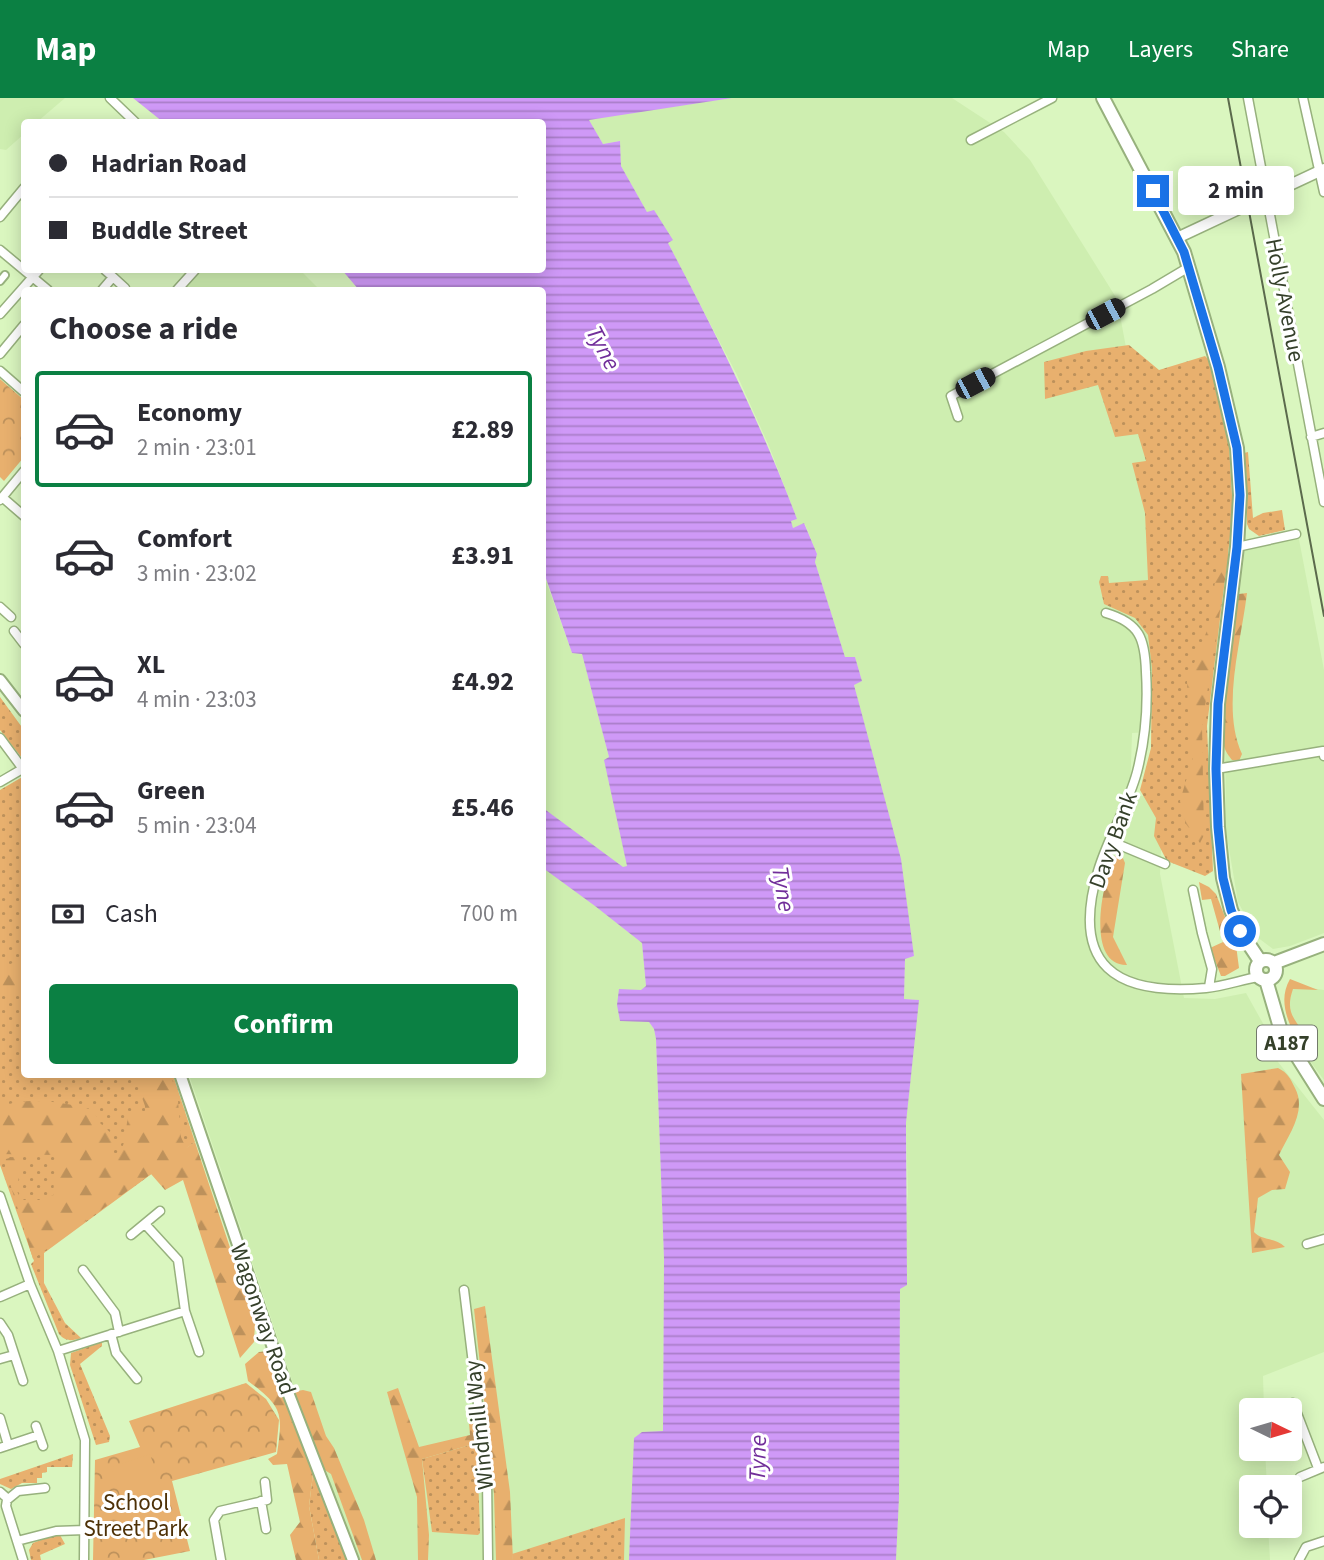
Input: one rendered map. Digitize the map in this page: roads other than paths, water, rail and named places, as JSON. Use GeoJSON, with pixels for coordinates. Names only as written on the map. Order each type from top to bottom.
{"type":"FeatureCollection","features":[{"type":"Feature","properties":{"kind":"main road"},"geometry":{"type":"LineString","coordinates":[[1102,98],[1177,238],[1189,267],[1218,367],[1237,448],[1240,495],[1237,547],[1218,704],[1218,827],[1223,878],[1231,910],[1240,931],[1260,961]]}},
{"type":"Feature","properties":{"kind":"main road"},"geometry":{"type":"LineString","coordinates":[[0,680],[21,707]]}},
{"type":"Feature","properties":{"kind":"main road"},"geometry":{"type":"LineString","coordinates":[[1274,963],[1324,944]]}},
{"type":"Feature","properties":{"kind":"main road"},"geometry":{"type":"LineString","coordinates":[[1266,959],[1274,963],[1274,975],[1262,978],[1255,970],[1260,961],[1266,959]]}},
{"type":"Feature","properties":{"kind":"main road","name":"A187"},"geometry":{"type":"LineString","coordinates":[[1262,978],[1281,1031],[1324,1099]]}},
{"type":"Feature","properties":{"kind":"main road","name":"Wagonway Road"},"geometry":{"type":"LineString","coordinates":[[181,1078],[289,1395],[353,1560]]}},
{"type":"Feature","properties":{"kind":"street"},"geometry":{"type":"LineString","coordinates":[[110,98],[132,119]]}},
{"type":"Feature","properties":{"kind":"street"},"geometry":{"type":"LineString","coordinates":[[971,140],[1052,98]]}},
{"type":"Feature","properties":{"kind":"street","name":"Holly Avenue"},"geometry":{"type":"LineString","coordinates":[[1248,98],[1324,502]]}},
{"type":"Feature","properties":{"kind":"street"},"geometry":{"type":"LineString","coordinates":[[1303,98],[1322,170],[1324,192]]}},
{"type":"Feature","properties":{"kind":"street"},"geometry":{"type":"LineString","coordinates":[[1177,238],[1322,170]]}},
{"type":"Feature","properties":{"kind":"street"},"geometry":{"type":"LineString","coordinates":[[0,217],[21,192]]}},
{"type":"Feature","properties":{"kind":"street"},"geometry":{"type":"LineString","coordinates":[[0,250],[21,268]]}},
{"type":"Feature","properties":{"kind":"street"},"geometry":{"type":"LineString","coordinates":[[958,417],[951,396],[1189,267]]}},
{"type":"Feature","properties":{"kind":"street"},"geometry":{"type":"LineString","coordinates":[[27,273],[44,287]]}},
{"type":"Feature","properties":{"kind":"street"},"geometry":{"type":"LineString","coordinates":[[25,287],[37,273]]}},
{"type":"Feature","properties":{"kind":"street"},"geometry":{"type":"LineString","coordinates":[[108,273],[124,287]]}},
{"type":"Feature","properties":{"kind":"street"},"geometry":{"type":"LineString","coordinates":[[0,281],[5,275]]}},
{"type":"Feature","properties":{"kind":"street"},"geometry":{"type":"LineString","coordinates":[[105,287],[113,277]]}},
{"type":"Feature","properties":{"kind":"street"},"geometry":{"type":"LineString","coordinates":[[0,314],[21,291]]}},
{"type":"Feature","properties":{"kind":"street"},"geometry":{"type":"LineString","coordinates":[[0,354],[21,329]]}},
{"type":"Feature","properties":{"kind":"street"},"geometry":{"type":"LineString","coordinates":[[0,371],[21,389]]}},
{"type":"Feature","properties":{"kind":"street"},"geometry":{"type":"LineString","coordinates":[[1311,437],[1324,433]]}},
{"type":"Feature","properties":{"kind":"street"},"geometry":{"type":"LineString","coordinates":[[21,474],[2,494],[21,513]]}},
{"type":"Feature","properties":{"kind":"street"},"geometry":{"type":"LineString","coordinates":[[1237,547],[1296,534]]}},
{"type":"Feature","properties":{"kind":"street"},"geometry":{"type":"LineString","coordinates":[[0,607],[11,617]]}},
{"type":"Feature","properties":{"kind":"street","name":"Davy Bank"},"geometry":{"type":"LineString","coordinates":[[1106,613],[1121,617],[1140,633],[1146,650],[1147,685],[1137,771],[1099,870],[1092,899],[1093,948],[1110,970],[1122,980],[1151,988],[1174,990],[1209,987],[1262,978]]}},
{"type":"Feature","properties":{"kind":"street"},"geometry":{"type":"LineString","coordinates":[[14,631],[21,640]]}},
{"type":"Feature","properties":{"kind":"street"},"geometry":{"type":"LineString","coordinates":[[0,738],[21,764]]}},
{"type":"Feature","properties":{"kind":"street"},"geometry":{"type":"LineString","coordinates":[[1216,769],[1323,751],[1324,756]]}},
{"type":"Feature","properties":{"kind":"street"},"geometry":{"type":"LineString","coordinates":[[0,782],[21,770]]}},
{"type":"Feature","properties":{"kind":"street"},"geometry":{"type":"LineString","coordinates":[[1110,841],[1165,864]]}},
{"type":"Feature","properties":{"kind":"street"},"geometry":{"type":"LineString","coordinates":[[1193,890],[1201,906],[1212,969],[1209,987]]}},
{"type":"Feature","properties":{"kind":"street"},"geometry":{"type":"LineString","coordinates":[[1,1200],[30,1284],[58,1351],[85,1440],[84,1560]]}},
{"type":"Feature","properties":{"kind":"street"},"geometry":{"type":"LineString","coordinates":[[131,1235],[160,1211]]}},
{"type":"Feature","properties":{"kind":"street"},"geometry":{"type":"LineString","coordinates":[[145,1224],[178,1259],[185,1311],[199,1352]]}},
{"type":"Feature","properties":{"kind":"street"},"geometry":{"type":"LineString","coordinates":[[1307,1244],[1324,1239]]}},
{"type":"Feature","properties":{"kind":"street"},"geometry":{"type":"LineString","coordinates":[[83,1270],[115,1313],[116,1353],[137,1379]]}},
{"type":"Feature","properties":{"kind":"street"},"geometry":{"type":"LineString","coordinates":[[0,1297],[30,1284]]}},
{"type":"Feature","properties":{"kind":"street","name":"Windmill Way"},"geometry":{"type":"LineString","coordinates":[[464,1290],[486,1478],[488,1560]]}},
{"type":"Feature","properties":{"kind":"street"},"geometry":{"type":"LineString","coordinates":[[58,1351],[185,1311]]}},
{"type":"Feature","properties":{"kind":"street"},"geometry":{"type":"LineString","coordinates":[[0,1323],[8,1335],[23,1381]]}},
{"type":"Feature","properties":{"kind":"street"},"geometry":{"type":"LineString","coordinates":[[0,1359],[14,1355]]}},
{"type":"Feature","properties":{"kind":"street"},"geometry":{"type":"LineString","coordinates":[[0,1418],[4,1447],[38,1435]]}},
{"type":"Feature","properties":{"kind":"street"},"geometry":{"type":"LineString","coordinates":[[1302,1424],[1321,1467],[1302,1475]]}},
{"type":"Feature","properties":{"kind":"street"},"geometry":{"type":"LineString","coordinates":[[36,1426],[43,1446]]}},
{"type":"Feature","properties":{"kind":"street"},"geometry":{"type":"LineString","coordinates":[[265,1482],[266,1529]]}},
{"type":"Feature","properties":{"kind":"street"},"geometry":{"type":"LineString","coordinates":[[7,1502],[18,1491],[45,1488]]}},
{"type":"Feature","properties":{"kind":"street"},"geometry":{"type":"LineString","coordinates":[[0,1492],[7,1502],[23,1560]]}},
{"type":"Feature","properties":{"kind":"street"},"geometry":{"type":"LineString","coordinates":[[221,1560],[214,1520],[216,1515],[220,1511],[264,1501]]}},
{"type":"Feature","properties":{"kind":"street"},"geometry":{"type":"LineString","coordinates":[[17,1541],[56,1531],[85,1531]]}},
{"type":"Feature","properties":{"kind":"street"},"geometry":{"type":"LineString","coordinates":[[1299,1560],[1307,1547],[1324,1541]]}},
{"type":"Feature","properties":{"kind":"water","name":"Tyne"},"geometry":{"type":"Polygon","coordinates":[[[133,98],[732,98],[589,120],[603,144],[620,141],[621,166],[647,212],[654,210],[673,240],[668,243],[737,379],[783,483],[797,519],[791,521],[793,528],[804,523],[817,554],[815,562],[845,657],[855,657],[862,681],[854,685],[901,859],[914,956],[905,959],[904,999],[919,1000],[906,1123],[907,1285],[900,1289],[896,1560],[629,1560],[634,1438],[642,1432],[663,1431],[664,1259],[656,1039],[649,1022],[620,1021],[617,1005],[619,989],[641,990],[646,986],[642,943],[546,870],[546,810],[623,867],[627,866],[604,760],[609,757],[582,654],[572,653],[546,579],[546,287],[356,287],[345,273],[546,273],[546,119],[159,119],[133,98]]]}},
{"type":"Feature","properties":{"kind":"tram line"},"geometry":{"type":"LineString","coordinates":[[1228,98],[1324,616]]}},
{"type":"Feature","properties":{"kind":"park label","name":"School Street Park"},"geometry":{"type":"Point","coordinates":[136,1515]}}]}
